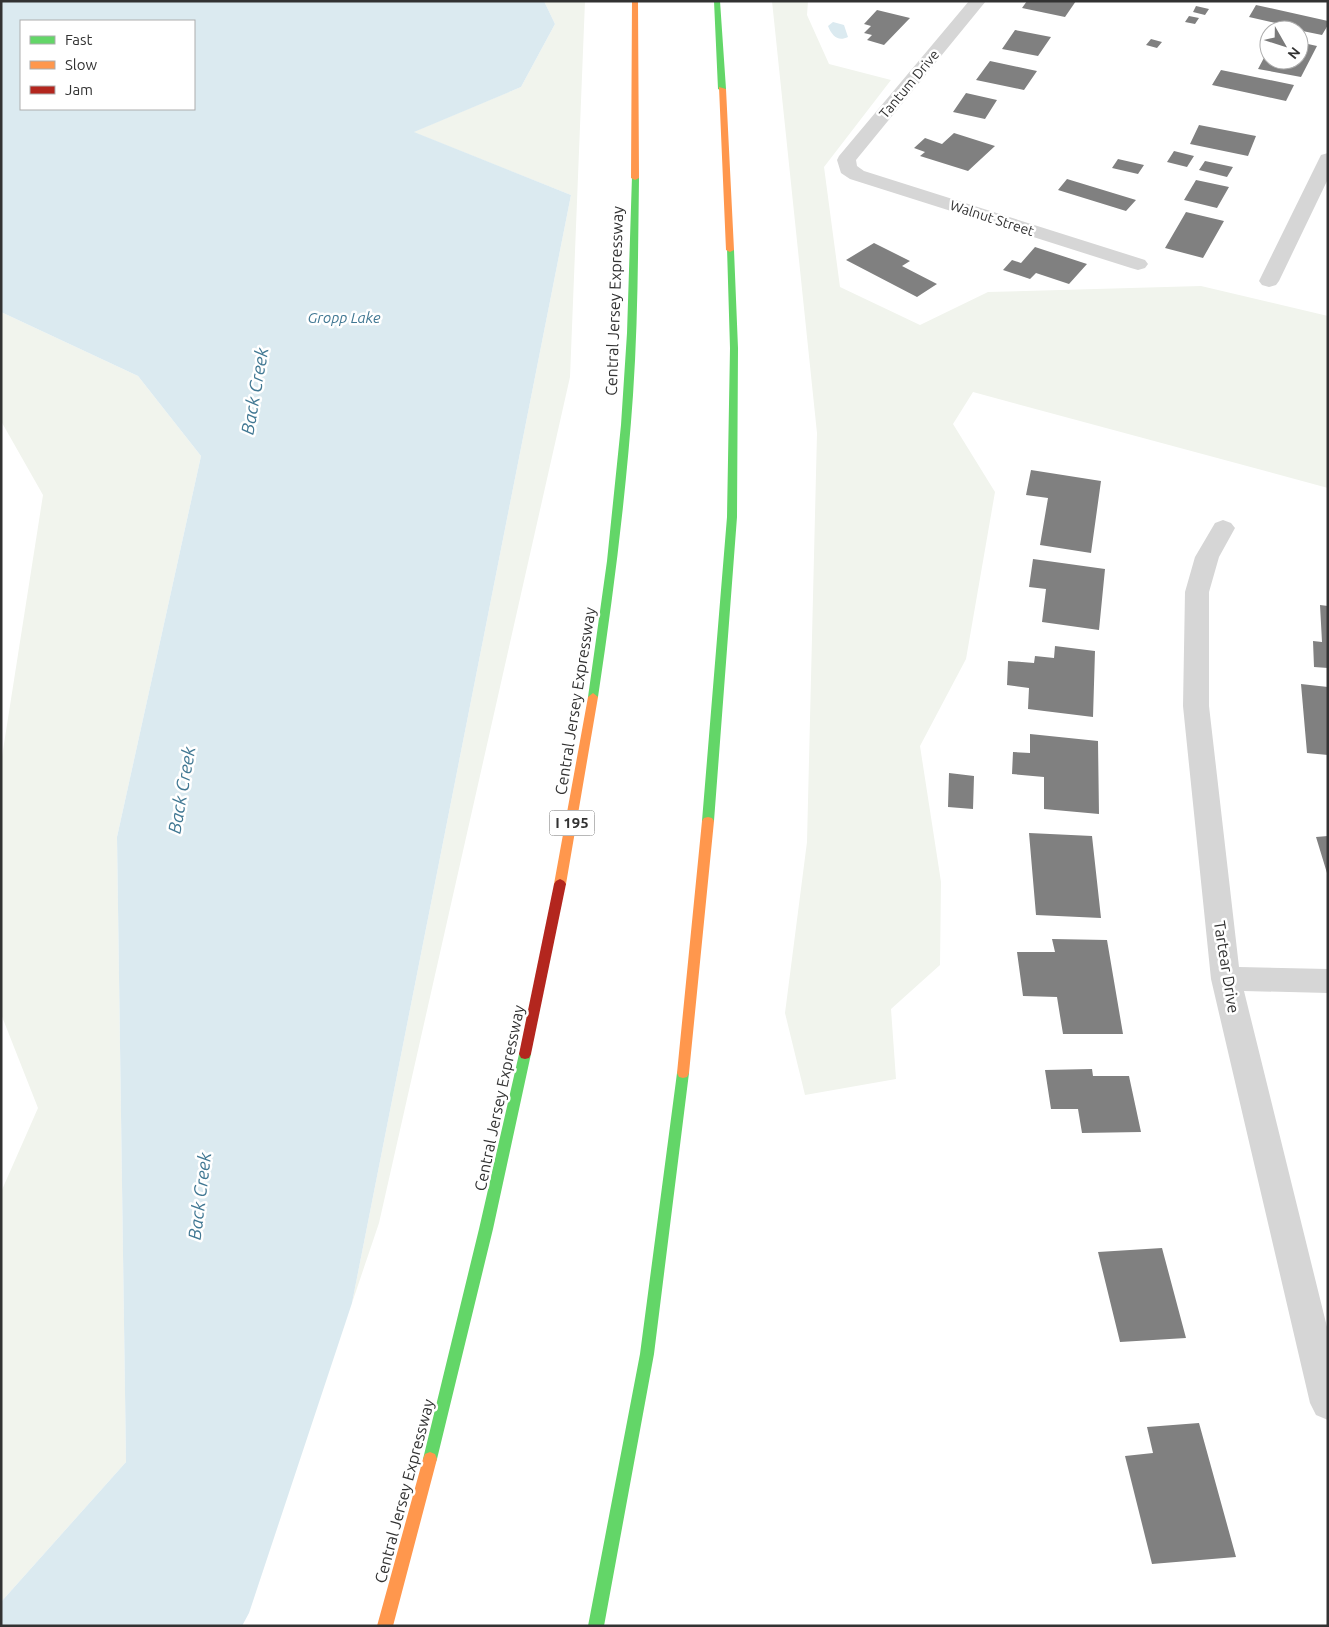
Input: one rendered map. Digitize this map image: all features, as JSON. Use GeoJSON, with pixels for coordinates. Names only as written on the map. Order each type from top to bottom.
{"type":"FeatureCollection","features":[{"type":"Feature","properties":{"kind":"highway","name":"Central Jersey Expressway"},"geometry":{"type":"LineString","coordinates":[[385,1626],[417,1510],[511,1126],[570,838],[606,610],[625,426],[630,347],[635,1]]}},
{"type":"Feature","properties":{"kind":"highway"},"geometry":{"type":"LineString","coordinates":[[596,1626],[647,1354],[683,1070],[718,725],[732,517],[734,348],[726,154],[717,1]]}},
{"type":"Feature","properties":{"kind":"street","name":"Tantum Drive"},"geometry":{"type":"LineString","coordinates":[[848,169],[846,160],[978,1]]}},
{"type":"Feature","properties":{"kind":"street"},"geometry":{"type":"LineString","coordinates":[[1269,281],[1328,159]]}},
{"type":"Feature","properties":{"kind":"street","name":"Walnut Street"},"geometry":{"type":"LineString","coordinates":[[848,169],[857,175],[1138,264]]}},
{"type":"Feature","properties":{"kind":"street","name":"Tartear Drive"},"geometry":{"type":"LineString","coordinates":[[1223,528],[1207,557],[1197,592],[1196,706],[1226,980],[1328,1403]]}},
{"type":"Feature","properties":{"kind":"street"},"geometry":{"type":"LineString","coordinates":[[1226,980],[1328,981]]}},
{"type":"Feature","properties":{"kind":"shaded area"},"geometry":{"type":"Polygon","coordinates":[[[544,1],[585,1],[570,377],[379,1223],[352,1303],[571,195],[413,132],[521,87],[555,24],[544,1]]]}},
{"type":"Feature","properties":{"kind":"shaded area"},"geometry":{"type":"Polygon","coordinates":[[[772,1],[808,1],[807,15],[829,64],[891,80],[824,167],[840,287],[920,325],[988,292],[1201,286],[1328,316],[1328,488],[973,392],[953,424],[995,492],[966,659],[920,746],[941,882],[940,965],[891,1009],[896,1079],[805,1095],[785,1013],[807,842],[817,433],[772,1]]]}},
{"type":"Feature","properties":{"kind":"shaded area"},"geometry":{"type":"Polygon","coordinates":[[[1,312],[138,376],[201,456],[117,837],[126,1462],[1,1602],[1,1192],[38,1108],[1,1014],[1,763],[43,495],[1,421],[1,312]]]}},
{"type":"Feature","properties":{"kind":"water","name":"Gropp Lake"},"geometry":{"type":"Polygon","coordinates":[[[1,1],[544,1],[555,24],[521,87],[414,132],[571,195],[352,1303],[249,1613],[242,1626],[1,1626],[1,1602],[126,1462],[117,837],[201,456],[138,376],[1,312],[1,1]]]}},
{"type":"Feature","properties":{"kind":"water"},"geometry":{"type":"Polygon","coordinates":[[[833,22],[844,25],[848,37],[841,39],[831,33],[828,26],[833,22]]]}},
{"type":"Feature","properties":{"kind":"building"},"geometry":{"type":"Polygon","coordinates":[[[1027,1],[1076,1],[1065,17],[1022,8],[1027,1]]]}},
{"type":"Feature","properties":{"kind":"building"},"geometry":{"type":"Polygon","coordinates":[[[1256,5],[1328,21],[1328,25],[1322,35],[1309,32],[1309,20],[1262,20],[1249,17],[1256,5]]]}},
{"type":"Feature","properties":{"kind":"building"},"geometry":{"type":"Polygon","coordinates":[[[1196,6],[1209,9],[1205,15],[1193,12],[1196,6]]]}},
{"type":"Feature","properties":{"kind":"building"},"geometry":{"type":"Polygon","coordinates":[[[877,10],[910,18],[884,45],[867,40],[872,35],[864,33],[871,26],[864,24],[877,10]]]}},
{"type":"Feature","properties":{"kind":"building"},"geometry":{"type":"Polygon","coordinates":[[[1189,16],[1199,18],[1195,24],[1185,22],[1189,16]]]}},
{"type":"Feature","properties":{"kind":"building"},"geometry":{"type":"Polygon","coordinates":[[[1015,30],[1051,37],[1038,56],[1002,49],[1015,30]]]}},
{"type":"Feature","properties":{"kind":"building"},"geometry":{"type":"Polygon","coordinates":[[[1151,39],[1162,42],[1157,48],[1146,45],[1151,39]]]}},
{"type":"Feature","properties":{"kind":"building"},"geometry":{"type":"Polygon","coordinates":[[[1309,44],[1317,46],[1309,62],[1309,44]]]}},
{"type":"Feature","properties":{"kind":"building"},"geometry":{"type":"Polygon","coordinates":[[[990,61],[1037,71],[1024,90],[976,80],[990,61]]]}},
{"type":"Feature","properties":{"kind":"building"},"geometry":{"type":"Polygon","coordinates":[[[1221,70],[1294,85],[1286,101],[1212,85],[1221,70]]]}},
{"type":"Feature","properties":{"kind":"building"},"geometry":{"type":"Polygon","coordinates":[[[1263,70],[1305,70],[1301,77],[1263,70]]]}},
{"type":"Feature","properties":{"kind":"building"},"geometry":{"type":"Polygon","coordinates":[[[966,93],[997,100],[985,119],[953,112],[966,93]]]}},
{"type":"Feature","properties":{"kind":"building"},"geometry":{"type":"Polygon","coordinates":[[[1199,125],[1256,136],[1248,156],[1190,144],[1199,125]]]}},
{"type":"Feature","properties":{"kind":"building"},"geometry":{"type":"Polygon","coordinates":[[[954,133],[995,146],[968,171],[920,156],[925,152],[914,148],[925,138],[942,144],[954,133]]]}},
{"type":"Feature","properties":{"kind":"building"},"geometry":{"type":"Polygon","coordinates":[[[1174,151],[1194,156],[1187,167],[1167,162],[1174,151]]]}},
{"type":"Feature","properties":{"kind":"building"},"geometry":{"type":"Polygon","coordinates":[[[1118,159],[1144,165],[1138,174],[1112,168],[1118,159]]]}},
{"type":"Feature","properties":{"kind":"building"},"geometry":{"type":"Polygon","coordinates":[[[1205,161],[1233,167],[1227,177],[1199,170],[1205,161]]]}},
{"type":"Feature","properties":{"kind":"building"},"geometry":{"type":"Polygon","coordinates":[[[1067,179],[1136,200],[1126,211],[1058,190],[1067,179]]]}},
{"type":"Feature","properties":{"kind":"building"},"geometry":{"type":"Polygon","coordinates":[[[1196,180],[1229,187],[1217,208],[1184,200],[1196,180]]]}},
{"type":"Feature","properties":{"kind":"building"},"geometry":{"type":"Polygon","coordinates":[[[1186,212],[1224,221],[1203,258],[1165,248],[1186,212]]]}},
{"type":"Feature","properties":{"kind":"building"},"geometry":{"type":"Polygon","coordinates":[[[874,243],[910,261],[902,266],[937,284],[917,297],[846,260],[874,243]]]}},
{"type":"Feature","properties":{"kind":"building"},"geometry":{"type":"Polygon","coordinates":[[[1035,247],[1087,264],[1069,284],[1036,273],[1030,279],[1003,270],[1012,260],[1021,263],[1035,247]]]}},
{"type":"Feature","properties":{"kind":"building"},"geometry":{"type":"Polygon","coordinates":[[[1031,470],[1101,481],[1091,553],[1040,545],[1048,498],[1026,495],[1031,470]]]}},
{"type":"Feature","properties":{"kind":"building"},"geometry":{"type":"Polygon","coordinates":[[[1033,559],[1105,569],[1099,630],[1042,622],[1046,589],[1029,587],[1033,559]]]}},
{"type":"Feature","properties":{"kind":"building"},"geometry":{"type":"Polygon","coordinates":[[[1320,605],[1328,606],[1328,668],[1314,667],[1313,641],[1322,642],[1320,605]]]}},
{"type":"Feature","properties":{"kind":"building"},"geometry":{"type":"Polygon","coordinates":[[[1055,646],[1095,651],[1093,717],[1028,709],[1029,688],[1007,685],[1008,661],[1034,663],[1035,656],[1054,658],[1055,646]]]}},
{"type":"Feature","properties":{"kind":"building"},"geometry":{"type":"Polygon","coordinates":[[[1301,684],[1328,687],[1328,755],[1307,753],[1301,684]]]}},
{"type":"Feature","properties":{"kind":"building"},"geometry":{"type":"Polygon","coordinates":[[[1030,734],[1098,741],[1099,814],[1044,809],[1044,777],[1012,774],[1013,752],[1030,753],[1030,734]]]}},
{"type":"Feature","properties":{"kind":"building"},"geometry":{"type":"Polygon","coordinates":[[[949,773],[974,776],[973,809],[948,807],[949,773]]]}},
{"type":"Feature","properties":{"kind":"building"},"geometry":{"type":"Polygon","coordinates":[[[1029,833],[1092,836],[1101,918],[1036,915],[1029,833]]]}},
{"type":"Feature","properties":{"kind":"building"},"geometry":{"type":"Polygon","coordinates":[[[1328,836],[1328,873],[1327,873],[1316,837],[1328,836]]]}},
{"type":"Feature","properties":{"kind":"building"},"geometry":{"type":"Polygon","coordinates":[[[1052,939],[1107,940],[1123,1034],[1063,1034],[1057,997],[1023,996],[1017,952],[1055,952],[1052,939]]]}},
{"type":"Feature","properties":{"kind":"building"},"geometry":{"type":"Polygon","coordinates":[[[1092,1069],[1093,1076],[1129,1076],[1141,1132],[1082,1133],[1078,1109],[1051,1109],[1045,1070],[1092,1069]]]}},
{"type":"Feature","properties":{"kind":"building"},"geometry":{"type":"Polygon","coordinates":[[[1162,1248],[1186,1338],[1120,1342],[1098,1252],[1162,1248]]]}},
{"type":"Feature","properties":{"kind":"building"},"geometry":{"type":"Polygon","coordinates":[[[1199,1423],[1236,1557],[1152,1564],[1125,1456],[1153,1453],[1147,1427],[1199,1423]]]}},
{"type":"Feature","properties":{"kind":"traffic: fast"},"geometry":{"type":"LineString","coordinates":[[717,1],[722,89]]}},
{"type":"Feature","properties":{"kind":"traffic: fast"},"geometry":{"type":"LineString","coordinates":[[593,697],[612,561],[626,425],[632,333],[635,178]]}},
{"type":"Feature","properties":{"kind":"traffic: fast"},"geometry":{"type":"LineString","coordinates":[[708,821],[732,517],[734,348],[730,250]]}},
{"type":"Feature","properties":{"kind":"traffic: fast"},"geometry":{"type":"LineString","coordinates":[[430,1459],[486,1229],[525,1054]]}},
{"type":"Feature","properties":{"kind":"traffic: fast"},"geometry":{"type":"LineString","coordinates":[[596,1626],[647,1354],[683,1073]]}},
{"type":"Feature","properties":{"kind":"traffic: slow"},"geometry":{"type":"LineString","coordinates":[[635,1],[635,178]]}},
{"type":"Feature","properties":{"kind":"traffic: slow"},"geometry":{"type":"LineString","coordinates":[[722,89],[730,250]]}},
{"type":"Feature","properties":{"kind":"traffic: slow"},"geometry":{"type":"LineString","coordinates":[[560,884],[593,697]]}},
{"type":"Feature","properties":{"kind":"traffic: slow"},"geometry":{"type":"LineString","coordinates":[[683,1073],[708,821]]}},
{"type":"Feature","properties":{"kind":"traffic: slow"},"geometry":{"type":"LineString","coordinates":[[385,1626],[430,1459]]}},
{"type":"Feature","properties":{"kind":"traffic: jam"},"geometry":{"type":"LineString","coordinates":[[525,1054],[560,884]]}},
{"type":"Feature","properties":{"kind":"water label","name":"Back Creek"},"geometry":{"type":"Point","coordinates":[255,391]}},
{"type":"Feature","properties":{"kind":"water label","name":"Back Creek"},"geometry":{"type":"Point","coordinates":[182,790]}},
{"type":"Feature","properties":{"kind":"water label","name":"Back Creek"},"geometry":{"type":"Point","coordinates":[200,1196]}}]}
